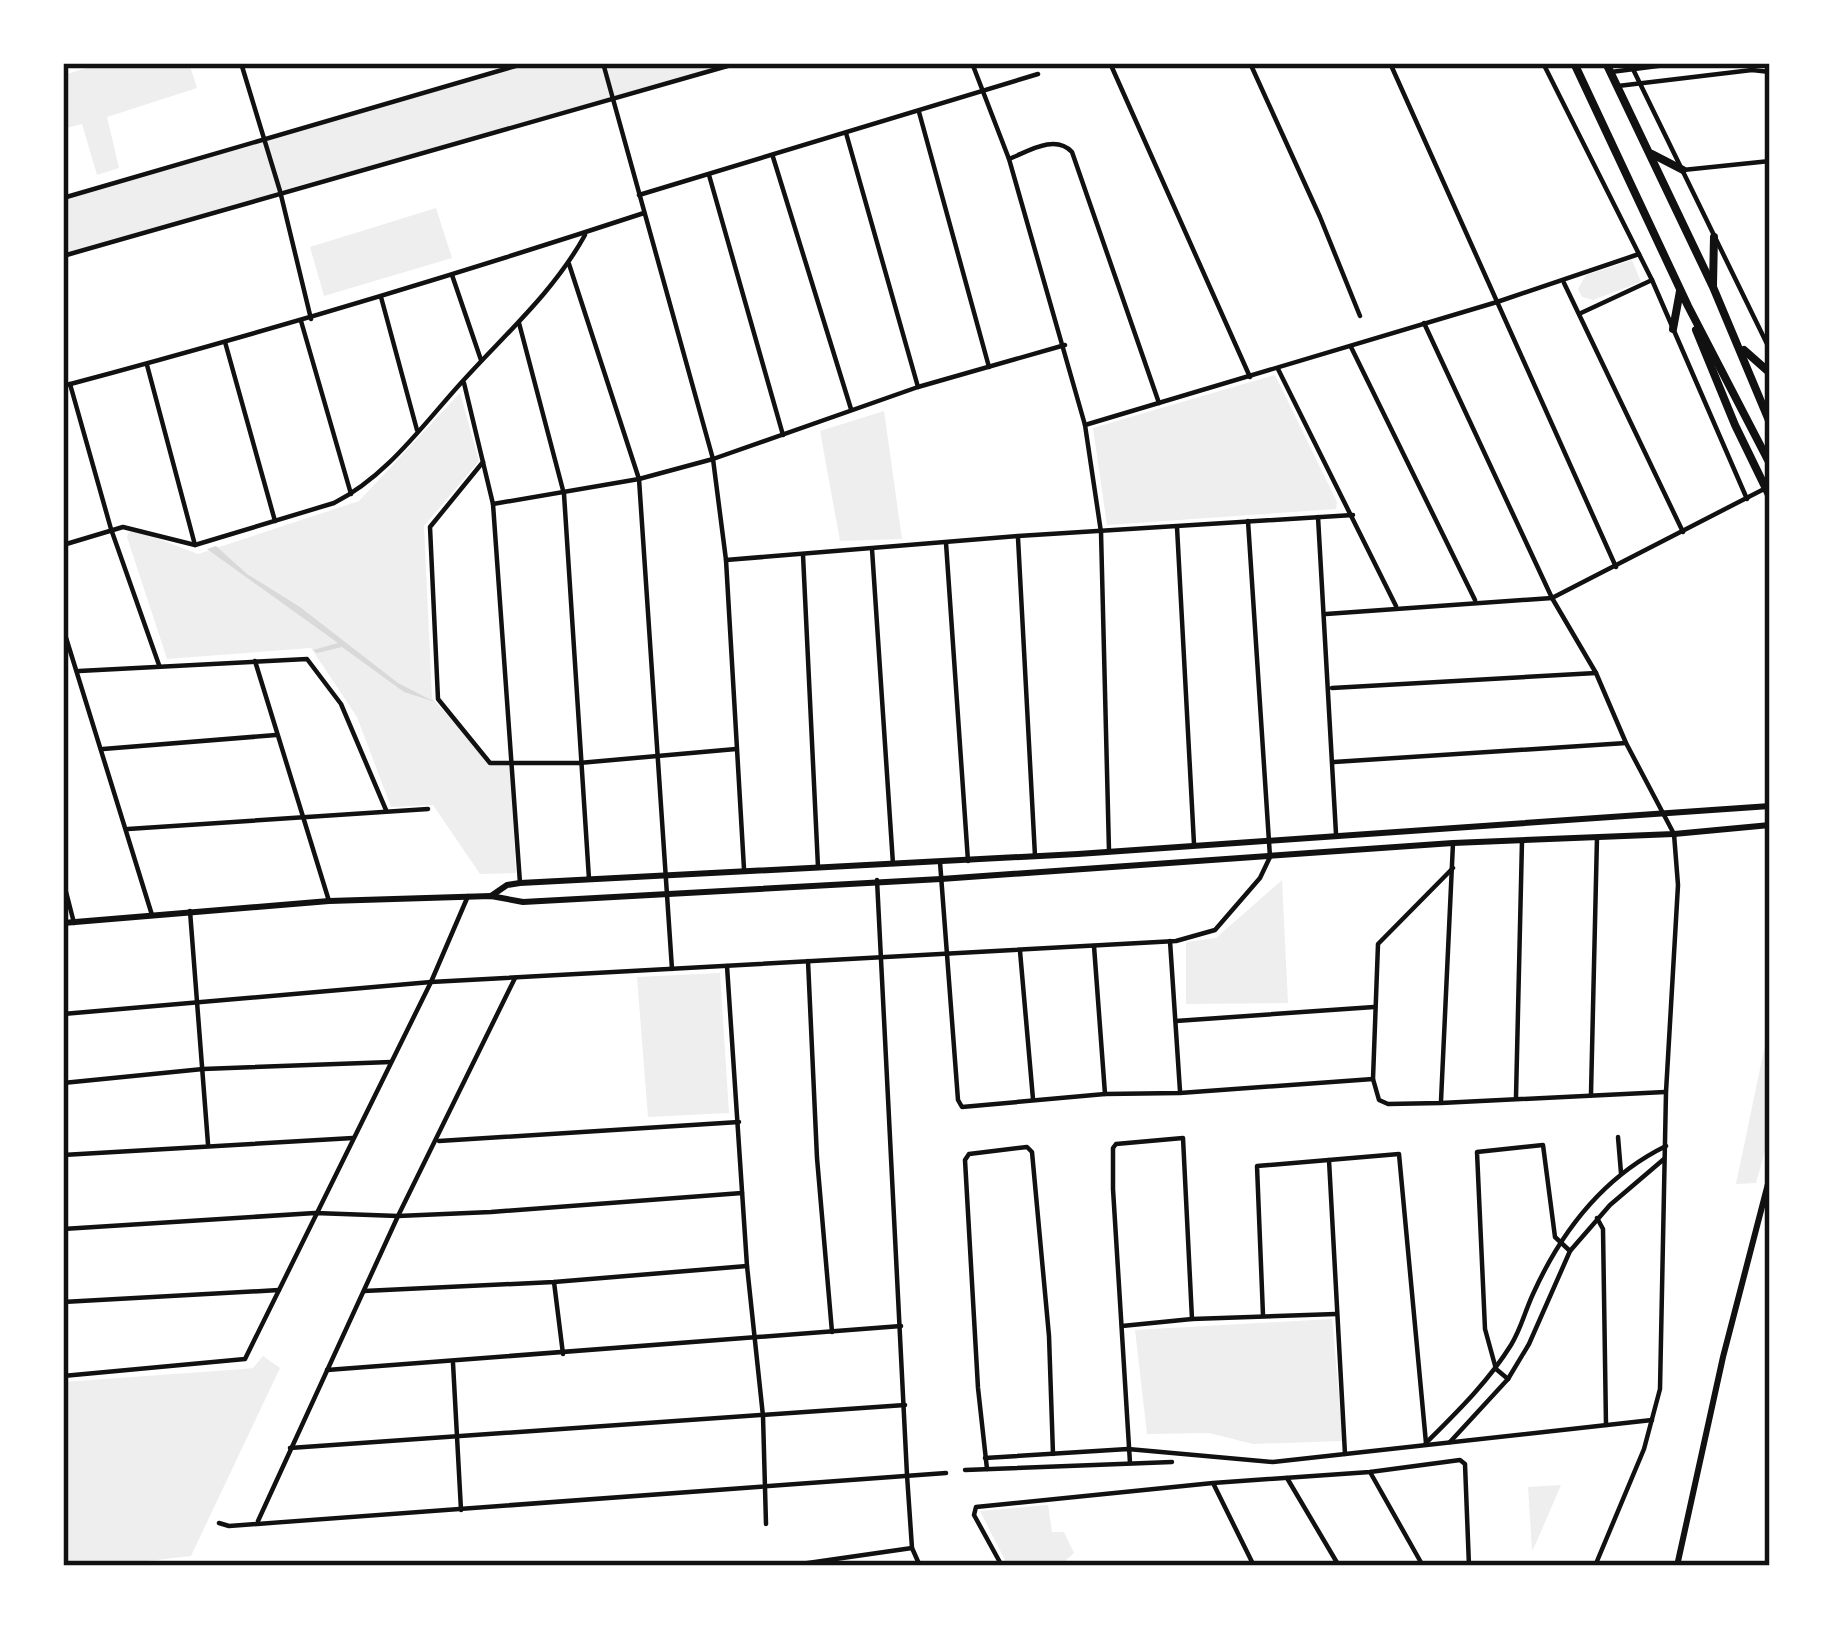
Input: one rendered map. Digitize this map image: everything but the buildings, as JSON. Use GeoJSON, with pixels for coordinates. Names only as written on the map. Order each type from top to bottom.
{"type":"FeatureCollection","features":[{"type":"Feature","properties":{"kind":"main road"},"geometry":{"type":"LineString","coordinates":[[1574,63],[1688,305],[1770,464]]}},
{"type":"Feature","properties":{"kind":"main road"},"geometry":{"type":"LineString","coordinates":[[1609,68],[1740,347],[1770,423]]}},
{"type":"Feature","properties":{"kind":"main road"},"geometry":{"type":"LineString","coordinates":[[1650,153],[1683,170]]}},
{"type":"Feature","properties":{"kind":"main road"},"geometry":{"type":"LineString","coordinates":[[1712,287],[1714,237]]}},
{"type":"Feature","properties":{"kind":"main road"},"geometry":{"type":"LineString","coordinates":[[1673,329],[1681,289]]}},
{"type":"Feature","properties":{"kind":"main road"},"geometry":{"type":"LineString","coordinates":[[1688,305],[1707,362],[1768,492]]}},
{"type":"Feature","properties":{"kind":"main road"},"geometry":{"type":"LineString","coordinates":[[1740,347],[1770,373]]}},
{"type":"Feature","properties":{"kind":"main road"},"geometry":{"type":"LineString","coordinates":[[1760,398],[1770,410]]}},
{"type":"Feature","properties":{"kind":"street"},"geometry":{"type":"LineString","coordinates":[[63,67],[78,63]]}},
{"type":"Feature","properties":{"kind":"street"},"geometry":{"type":"LineString","coordinates":[[241,63],[280,191],[311,319]]}},
{"type":"Feature","properties":{"kind":"street"},"geometry":{"type":"LineString","coordinates":[[63,198],[526,63]]}},
{"type":"Feature","properties":{"kind":"street"},"geometry":{"type":"LineString","coordinates":[[603,63],[713,459],[726,560],[744,870]]}},
{"type":"Feature","properties":{"kind":"street"},"geometry":{"type":"LineString","coordinates":[[63,256],[738,63]]}},
{"type":"Feature","properties":{"kind":"street"},"geometry":{"type":"LineString","coordinates":[[972,63],[1009,159],[1085,425],[1101,532],[1109,851]]}},
{"type":"Feature","properties":{"kind":"street"},"geometry":{"type":"LineString","coordinates":[[1110,63],[1250,377]]}},
{"type":"Feature","properties":{"kind":"street"},"geometry":{"type":"LineString","coordinates":[[1250,63],[1360,316]]}},
{"type":"Feature","properties":{"kind":"street"},"geometry":{"type":"LineString","coordinates":[[1390,63],[1616,567]]}},
{"type":"Feature","properties":{"kind":"street"},"geometry":{"type":"LineString","coordinates":[[1543,63],[1652,280],[1747,499]]}},
{"type":"Feature","properties":{"kind":"street"},"geometry":{"type":"LineString","coordinates":[[1609,68],[1681,63]]}},
{"type":"Feature","properties":{"kind":"street"},"geometry":{"type":"LineString","coordinates":[[1739,73],[1741,63],[1752,70]]}},
{"type":"Feature","properties":{"kind":"street"},"geometry":{"type":"LineString","coordinates":[[1632,66],[1770,350]]}},
{"type":"Feature","properties":{"kind":"street"},"geometry":{"type":"LineString","coordinates":[[1618,86],[1752,70],[1770,72]]}},
{"type":"Feature","properties":{"kind":"street"},"geometry":{"type":"LineString","coordinates":[[639,195],[1038,74]]}},
{"type":"Feature","properties":{"kind":"street"},"geometry":{"type":"LineString","coordinates":[[919,111],[989,367]]}},
{"type":"Feature","properties":{"kind":"street"},"geometry":{"type":"LineString","coordinates":[[845,132],[918,388]]}},
{"type":"Feature","properties":{"kind":"street"},"geometry":{"type":"LineString","coordinates":[[1009,159],[1050,143],[1066,146],[1076,160],[1160,403]]}},
{"type":"Feature","properties":{"kind":"street"},"geometry":{"type":"LineString","coordinates":[[773,155],[851,410]]}},
{"type":"Feature","properties":{"kind":"street"},"geometry":{"type":"LineString","coordinates":[[1683,170],[1770,161]]}},
{"type":"Feature","properties":{"kind":"street"},"geometry":{"type":"LineString","coordinates":[[709,175],[783,435]]}},
{"type":"Feature","properties":{"kind":"street"},"geometry":{"type":"LineString","coordinates":[[159,665],[66,385],[311,319],[644,213]]}},
{"type":"Feature","properties":{"kind":"street"},"geometry":{"type":"LineString","coordinates":[[63,544],[131,528],[195,544],[351,494],[418,432],[519,323],[569,264],[584,235]]}},
{"type":"Feature","properties":{"kind":"street"},"geometry":{"type":"LineString","coordinates":[[1085,425],[1497,302],[1639,254]]}},
{"type":"Feature","properties":{"kind":"street"},"geometry":{"type":"LineString","coordinates":[[569,264],[638,479],[672,969]]}},
{"type":"Feature","properties":{"kind":"street"},"geometry":{"type":"LineString","coordinates":[[452,275],[482,361]]}},
{"type":"Feature","properties":{"kind":"street"},"geometry":{"type":"LineString","coordinates":[[1579,314],[1652,280]]}},
{"type":"Feature","properties":{"kind":"street"},"geometry":{"type":"LineString","coordinates":[[1562,281],[1683,532]]}},
{"type":"Feature","properties":{"kind":"street"},"geometry":{"type":"LineString","coordinates":[[381,297],[418,432]]}},
{"type":"Feature","properties":{"kind":"street"},"geometry":{"type":"LineString","coordinates":[[301,321],[351,494]]}},
{"type":"Feature","properties":{"kind":"street"},"geometry":{"type":"LineString","coordinates":[[519,323],[564,494],[589,879]]}},
{"type":"Feature","properties":{"kind":"street"},"geometry":{"type":"LineString","coordinates":[[1424,323],[1552,598],[1596,673],[1674,834],[1678,884],[1666,1092],[1660,1388],[1644,1449],[1595,1566]]}},
{"type":"Feature","properties":{"kind":"street"},"geometry":{"type":"LineString","coordinates":[[225,341],[275,521]]}},
{"type":"Feature","properties":{"kind":"street"},"geometry":{"type":"LineString","coordinates":[[493,504],[638,479],[713,459],[918,388],[1065,345]]}},
{"type":"Feature","properties":{"kind":"street"},"geometry":{"type":"LineString","coordinates":[[1350,345],[1475,600]]}},
{"type":"Feature","properties":{"kind":"street"},"geometry":{"type":"LineString","coordinates":[[146,362],[195,544]]}},
{"type":"Feature","properties":{"kind":"street"},"geometry":{"type":"LineString","coordinates":[[1278,369],[1396,606]]}},
{"type":"Feature","properties":{"kind":"street"},"geometry":{"type":"LineString","coordinates":[[463,380],[493,504],[520,883]]}},
{"type":"Feature","properties":{"kind":"street"},"geometry":{"type":"LineString","coordinates":[[483,462],[430,527],[437,699],[490,763],[579,763],[736,748]]}},
{"type":"Feature","properties":{"kind":"street"},"geometry":{"type":"LineString","coordinates":[[1326,614],[1552,598],[1768,492]]}},
{"type":"Feature","properties":{"kind":"street"},"geometry":{"type":"LineString","coordinates":[[726,560],[1353,515]]}},
{"type":"Feature","properties":{"kind":"street"},"geometry":{"type":"LineString","coordinates":[[1318,517],[1336,834]]}},
{"type":"Feature","properties":{"kind":"street"},"geometry":{"type":"LineString","coordinates":[[63,1015],[431,982],[1170,941],[1215,930],[1260,878],[1270,857],[1248,521]]}},
{"type":"Feature","properties":{"kind":"street"},"geometry":{"type":"LineString","coordinates":[[1177,526],[1194,844]]}},
{"type":"Feature","properties":{"kind":"street"},"geometry":{"type":"LineString","coordinates":[[1018,536],[1034,856]]}},
{"type":"Feature","properties":{"kind":"street"},"geometry":{"type":"LineString","coordinates":[[946,542],[968,861]]}},
{"type":"Feature","properties":{"kind":"street"},"geometry":{"type":"LineString","coordinates":[[872,549],[893,864]]}},
{"type":"Feature","properties":{"kind":"street"},"geometry":{"type":"LineString","coordinates":[[803,555],[818,867]]}},
{"type":"Feature","properties":{"kind":"street"},"geometry":{"type":"LineString","coordinates":[[63,628],[152,915]]}},
{"type":"Feature","properties":{"kind":"street"},"geometry":{"type":"LineString","coordinates":[[79,671],[304,658],[314,664],[341,704],[386,811]]}},
{"type":"Feature","properties":{"kind":"street"},"geometry":{"type":"LineString","coordinates":[[255,661],[329,901]]}},
{"type":"Feature","properties":{"kind":"street"},"geometry":{"type":"LineString","coordinates":[[1330,688],[1596,673]]}},
{"type":"Feature","properties":{"kind":"street"},"geometry":{"type":"LineString","coordinates":[[103,749],[276,735]]}},
{"type":"Feature","properties":{"kind":"street"},"geometry":{"type":"LineString","coordinates":[[1334,762],[1428,752],[1626,743]]}},
{"type":"Feature","properties":{"kind":"street"},"geometry":{"type":"LineString","coordinates":[[491,896],[520,883],[968,861],[1770,806]]}},
{"type":"Feature","properties":{"kind":"street"},"geometry":{"type":"LineString","coordinates":[[128,829],[428,809]]}},
{"type":"Feature","properties":{"kind":"street"},"geometry":{"type":"LineString","coordinates":[[63,923],[329,901],[491,896],[523,902],[1770,825]]}},
{"type":"Feature","properties":{"kind":"street"},"geometry":{"type":"LineString","coordinates":[[1591,1094],[1597,837]]}},
{"type":"Feature","properties":{"kind":"street"},"geometry":{"type":"LineString","coordinates":[[1516,1097],[1522,841]]}},
{"type":"Feature","properties":{"kind":"street"},"geometry":{"type":"LineString","coordinates":[[1441,1103],[1453,843]]}},
{"type":"Feature","properties":{"kind":"street"},"geometry":{"type":"LineString","coordinates":[[940,862],[962,1107],[1373,1079]]}},
{"type":"Feature","properties":{"kind":"street"},"geometry":{"type":"LineString","coordinates":[[1453,868],[1378,944],[1373,1007],[1376,1097],[1388,1104],[1666,1092]]}},
{"type":"Feature","properties":{"kind":"street"},"geometry":{"type":"LineString","coordinates":[[63,880],[74,923]]}},
{"type":"Feature","properties":{"kind":"street"},"geometry":{"type":"LineString","coordinates":[[877,880],[907,1475],[912,1548],[920,1566]]}},
{"type":"Feature","properties":{"kind":"street"},"geometry":{"type":"LineString","coordinates":[[63,1376],[242,1361],[251,1352],[468,896]]}},
{"type":"Feature","properties":{"kind":"street"},"geometry":{"type":"LineString","coordinates":[[190,911],[208,1144]]}},
{"type":"Feature","properties":{"kind":"street"},"geometry":{"type":"LineString","coordinates":[[1170,941],[1180,1093]]}},
{"type":"Feature","properties":{"kind":"street"},"geometry":{"type":"LineString","coordinates":[[1094,946],[1106,1094]]}},
{"type":"Feature","properties":{"kind":"street"},"geometry":{"type":"LineString","coordinates":[[1020,951],[1033,1099]]}},
{"type":"Feature","properties":{"kind":"street"},"geometry":{"type":"LineString","coordinates":[[808,961],[817,1158],[832,1332]]}},
{"type":"Feature","properties":{"kind":"street"},"geometry":{"type":"LineString","coordinates":[[727,966],[747,1266],[763,1416],[766,1523]]}},
{"type":"Feature","properties":{"kind":"street"},"geometry":{"type":"LineString","coordinates":[[258,1521],[398,1216],[515,978]]}},
{"type":"Feature","properties":{"kind":"street"},"geometry":{"type":"LineString","coordinates":[[1175,1021],[1373,1007]]}},
{"type":"Feature","properties":{"kind":"street"},"geometry":{"type":"LineString","coordinates":[[63,1083],[202,1069],[391,1062]]}},
{"type":"Feature","properties":{"kind":"street"},"geometry":{"type":"LineString","coordinates":[[437,1141],[739,1122]]}},
{"type":"Feature","properties":{"kind":"street"},"geometry":{"type":"LineString","coordinates":[[1618,1137],[1621,1173]]}},
{"type":"Feature","properties":{"kind":"street"},"geometry":{"type":"LineString","coordinates":[[63,1155],[353,1138]]}},
{"type":"Feature","properties":{"kind":"street"},"geometry":{"type":"LineString","coordinates":[[1130,1463],[1114,1145],[1183,1138],[1192,1319]]}},
{"type":"Feature","properties":{"kind":"street"},"geometry":{"type":"LineString","coordinates":[[1508,1379],[1496,1370],[1485,1329],[1476,1153],[1544,1146],[1553,1228],[1558,1244],[1570,1251]]}},
{"type":"Feature","properties":{"kind":"street"},"geometry":{"type":"LineString","coordinates":[[1426,1443],[1496,1370],[1518,1334],[1558,1244],[1621,1173],[1666,1146]]}},
{"type":"Feature","properties":{"kind":"street"},"geometry":{"type":"LineString","coordinates":[[987,1469],[965,1156],[1031,1150],[1048,1319],[1053,1454]]}},
{"type":"Feature","properties":{"kind":"street"},"geometry":{"type":"LineString","coordinates":[[1263,1316],[1258,1166],[1400,1155],[1426,1443]]}},
{"type":"Feature","properties":{"kind":"street"},"geometry":{"type":"LineString","coordinates":[[1450,1442],[1508,1379],[1529,1344],[1570,1251],[1597,1218],[1665,1158]]}},
{"type":"Feature","properties":{"kind":"street"},"geometry":{"type":"LineString","coordinates":[[1329,1160],[1345,1456]]}},
{"type":"Feature","properties":{"kind":"street"},"geometry":{"type":"LineString","coordinates":[[1676,1566],[1770,1177]]}},
{"type":"Feature","properties":{"kind":"street"},"geometry":{"type":"LineString","coordinates":[[63,1229],[315,1213],[398,1216],[742,1192]]}},
{"type":"Feature","properties":{"kind":"street"},"geometry":{"type":"LineString","coordinates":[[1597,1218],[1603,1228],[1606,1424]]}},
{"type":"Feature","properties":{"kind":"street"},"geometry":{"type":"LineString","coordinates":[[363,1291],[747,1266]]}},
{"type":"Feature","properties":{"kind":"street"},"geometry":{"type":"LineString","coordinates":[[554,1282],[563,1354]]}},
{"type":"Feature","properties":{"kind":"street"},"geometry":{"type":"LineString","coordinates":[[63,1302],[279,1289]]}},
{"type":"Feature","properties":{"kind":"street"},"geometry":{"type":"LineString","coordinates":[[1122,1326],[1336,1314]]}},
{"type":"Feature","properties":{"kind":"street"},"geometry":{"type":"LineString","coordinates":[[326,1370],[901,1326]]}},
{"type":"Feature","properties":{"kind":"street"},"geometry":{"type":"LineString","coordinates":[[453,1363],[461,1510]]}},
{"type":"Feature","properties":{"kind":"street"},"geometry":{"type":"LineString","coordinates":[[290,1448],[905,1405]]}},
{"type":"Feature","properties":{"kind":"street"},"geometry":{"type":"LineString","coordinates":[[985,1458],[1128,1449],[1273,1462],[1652,1420]]}},
{"type":"Feature","properties":{"kind":"street"},"geometry":{"type":"LineString","coordinates":[[1002,1566],[974,1515],[976,1507],[1463,1461],[1468,1566]]}},
{"type":"Feature","properties":{"kind":"street"},"geometry":{"type":"LineString","coordinates":[[965,1470],[1172,1462]]}},
{"type":"Feature","properties":{"kind":"street"},"geometry":{"type":"LineString","coordinates":[[1370,1472],[1423,1566]]}},
{"type":"Feature","properties":{"kind":"street"},"geometry":{"type":"LineString","coordinates":[[219,1523],[229,1526],[946,1473]]}},
{"type":"Feature","properties":{"kind":"street"},"geometry":{"type":"LineString","coordinates":[[1286,1477],[1339,1566]]}},
{"type":"Feature","properties":{"kind":"street"},"geometry":{"type":"LineString","coordinates":[[1213,1483],[1253,1566]]}},
{"type":"Feature","properties":{"kind":"street"},"geometry":{"type":"LineString","coordinates":[[787,1566],[912,1548]]}},
{"type":"Feature","properties":{"kind":"street"},"geometry":{"type":"LineString","coordinates":[[870,1556],[871,1566]]}},
{"type":"Feature","properties":{"kind":"shaded area"},"geometry":{"type":"Polygon","coordinates":[[[104,63],[189,63],[197,88],[107,117],[119,168],[97,175],[82,124],[63,129],[63,75],[104,63]]]}},
{"type":"Feature","properties":{"kind":"shaded area"},"geometry":{"type":"Polygon","coordinates":[[[526,63],[736,63],[280,191],[63,259],[63,196],[526,63]]]}},
{"type":"Feature","properties":{"kind":"shaded area"},"geometry":{"type":"Polygon","coordinates":[[[436,208],[452,258],[324,296],[310,247],[436,208]]]}},
{"type":"Feature","properties":{"kind":"shaded area"},"geometry":{"type":"Polygon","coordinates":[[[1632,260],[1641,282],[1593,300],[1582,297],[1578,289],[1586,275],[1632,260]]]}},
{"type":"Feature","properties":{"kind":"shaded area"},"geometry":{"type":"Polygon","coordinates":[[[1275,375],[1337,502],[1336,509],[1107,525],[1093,428],[1275,375]]]}},
{"type":"Feature","properties":{"kind":"shaded area"},"geometry":{"type":"Polygon","coordinates":[[[460,393],[479,461],[424,526],[432,698],[490,763],[510,764],[516,873],[480,874],[433,805],[391,807],[357,717],[311,648],[167,659],[127,537],[138,531],[198,554],[359,501],[460,393]]]}},
{"type":"Feature","properties":{"kind":"shaded area"},"geometry":{"type":"Polygon","coordinates":[[[884,411],[902,539],[840,541],[820,431],[884,411]]]}},
{"type":"Feature","properties":{"kind":"shaded area"},"geometry":{"type":"Polygon","coordinates":[[[216,546],[247,574],[300,607],[398,683],[435,702],[404,692],[342,647],[317,653],[313,650],[338,643],[207,549],[216,546]]]}},
{"type":"Feature","properties":{"kind":"shaded area"},"geometry":{"type":"Polygon","coordinates":[[[1282,880],[1288,1003],[1186,1004],[1186,942],[1216,938],[1282,880]]]}},
{"type":"Feature","properties":{"kind":"shaded area"},"geometry":{"type":"Polygon","coordinates":[[[720,973],[729,1113],[648,1117],[637,977],[720,973]]]}},
{"type":"Feature","properties":{"kind":"shaded area"},"geometry":{"type":"Polygon","coordinates":[[[1770,1021],[1770,1133],[1756,1183],[1736,1184],[1770,1021]]]}},
{"type":"Feature","properties":{"kind":"shaded area"},"geometry":{"type":"Polygon","coordinates":[[[1332,1319],[1343,1441],[1253,1444],[1209,1433],[1147,1434],[1135,1330],[1332,1319]]]}},
{"type":"Feature","properties":{"kind":"shaded area"},"geometry":{"type":"Polygon","coordinates":[[[263,1356],[280,1368],[191,1556],[63,1566],[63,1382],[253,1368],[263,1356]]]}},
{"type":"Feature","properties":{"kind":"shaded area"},"geometry":{"type":"Polygon","coordinates":[[[1561,1485],[1536,1543],[1532,1551],[1528,1487],[1561,1485]]]}},
{"type":"Feature","properties":{"kind":"shaded area"},"geometry":{"type":"Polygon","coordinates":[[[1048,1505],[1052,1532],[1064,1532],[1074,1553],[1066,1560],[1069,1566],[1008,1566],[980,1511],[1048,1505]]]}}]}
